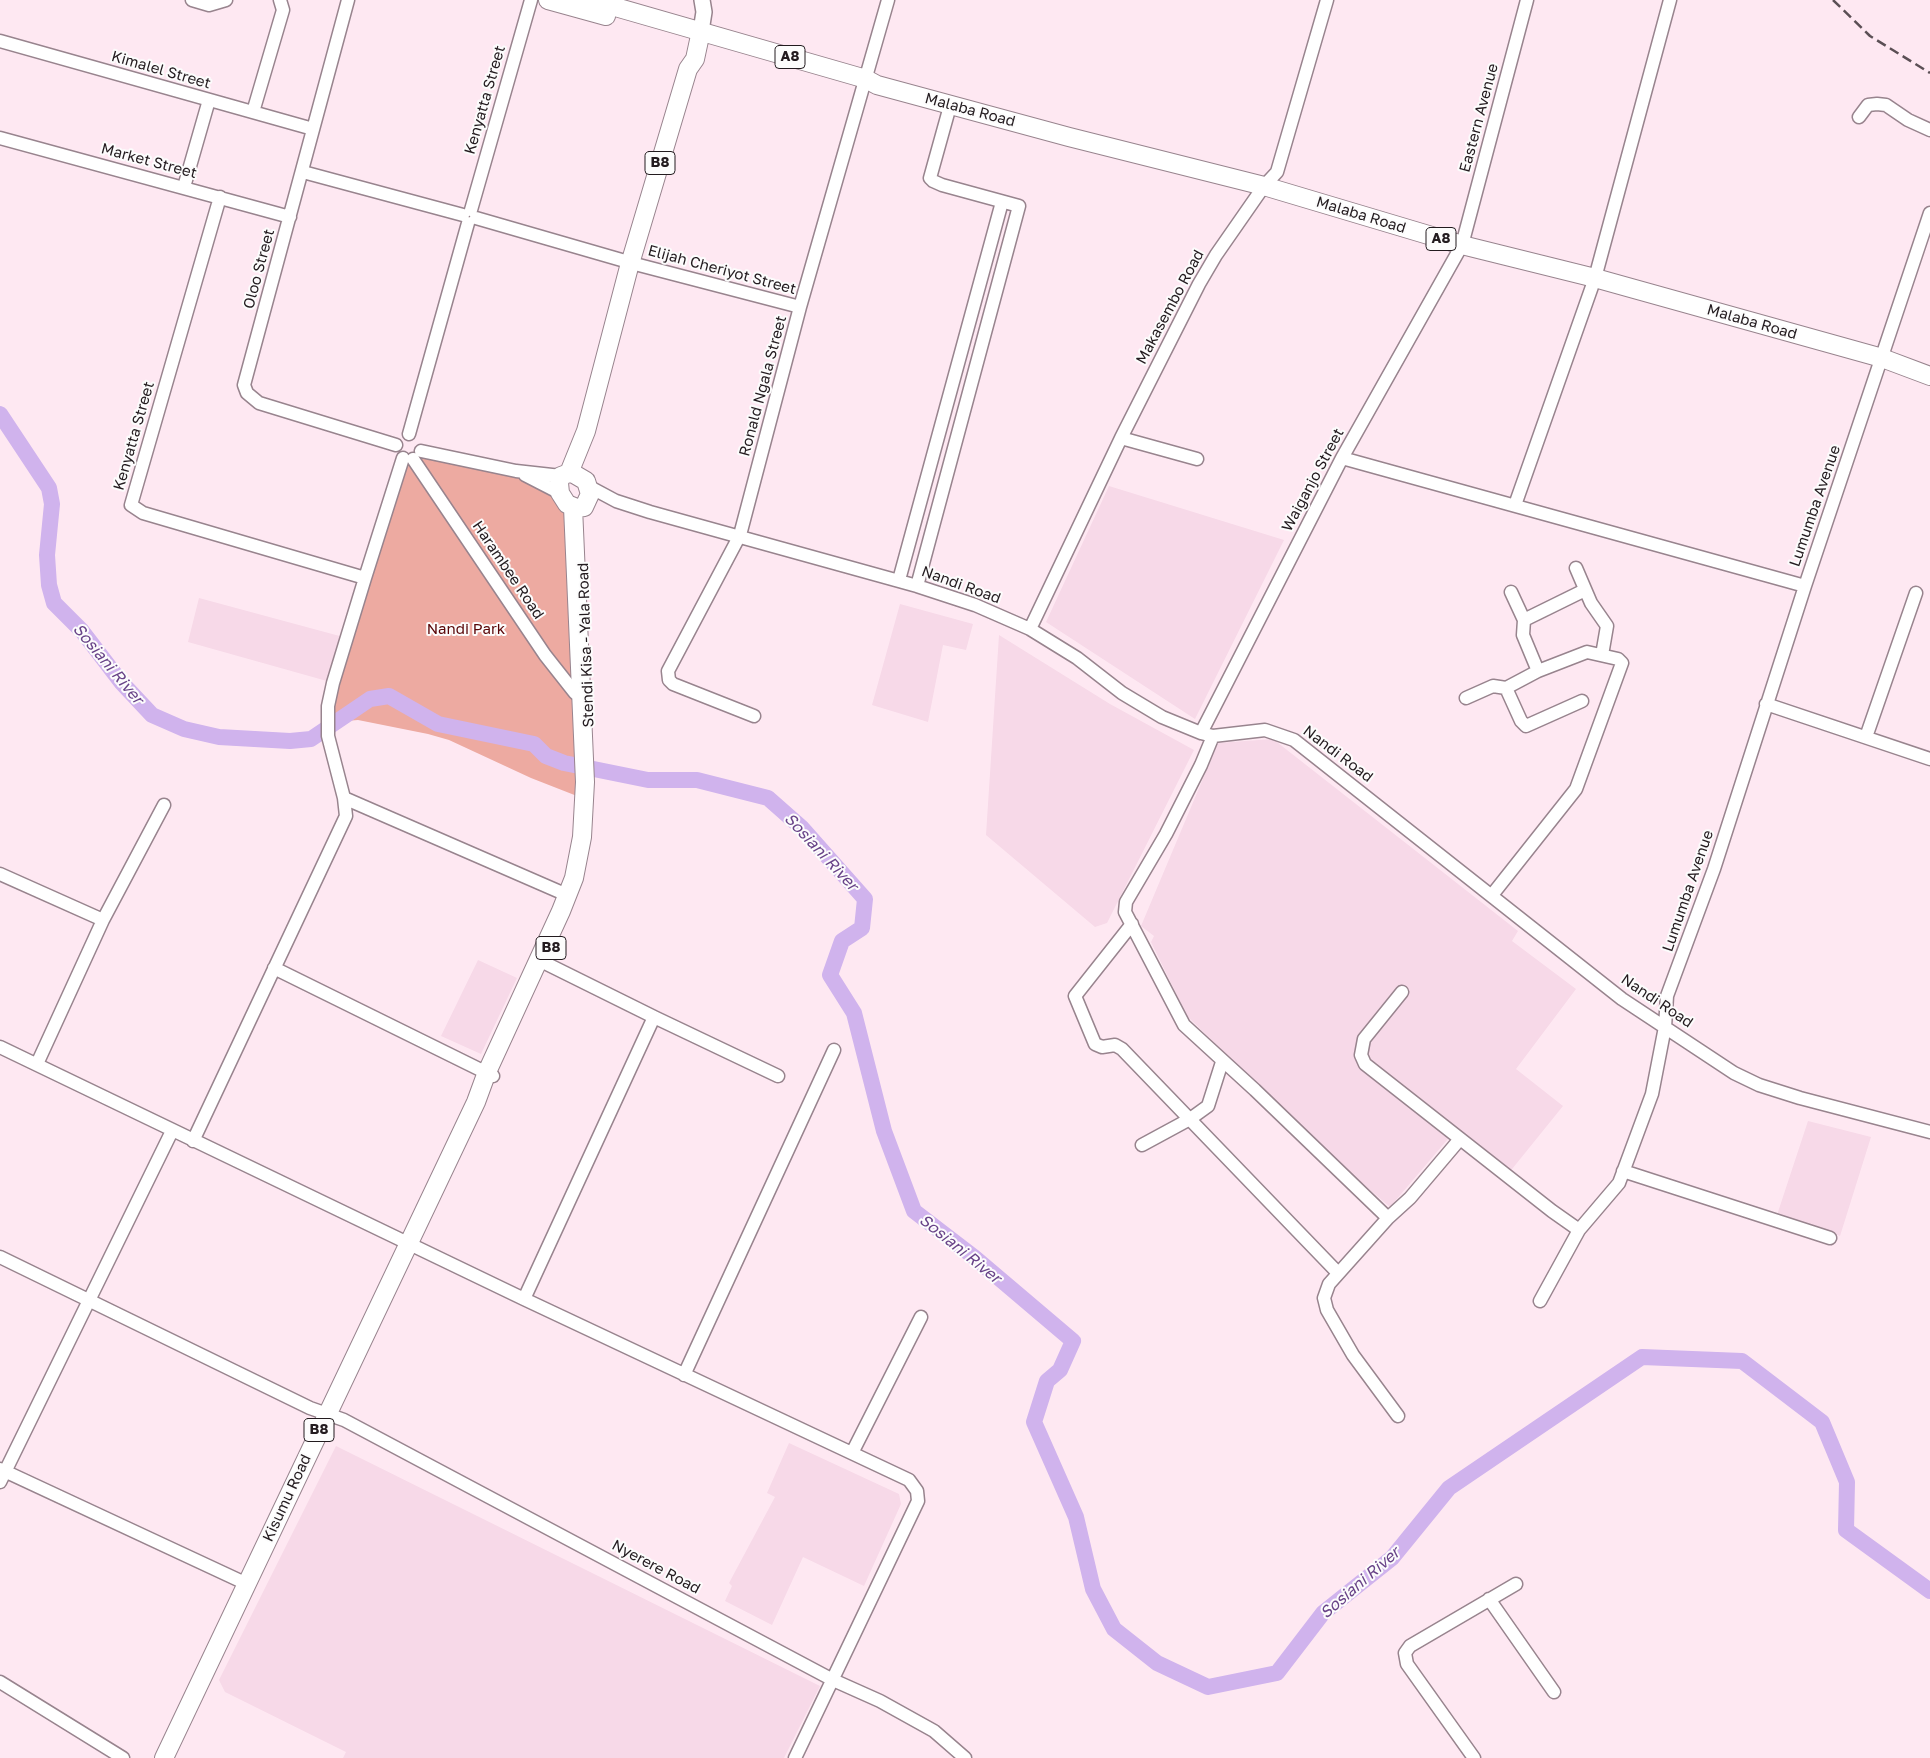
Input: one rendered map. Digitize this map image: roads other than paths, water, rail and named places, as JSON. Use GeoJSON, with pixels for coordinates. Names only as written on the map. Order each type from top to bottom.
{"type":"FeatureCollection","features":[{"type":"Feature","properties":{"kind":"highway","name":"Malaba Road"},"geometry":{"type":"LineString","coordinates":[[548,0],[695,34],[950,106],[1264,186],[1462,245],[1595,278],[1882,358],[1930,376]]}},
{"type":"Feature","properties":{"kind":"highway","name":"A8"},"geometry":{"type":"LineString","coordinates":[[591,0],[695,34]]}},
{"type":"Feature","properties":{"kind":"highway","name":"Stendi Kisa - Yala Road"},"geometry":{"type":"LineString","coordinates":[[476,1102],[568,895],[582,837],[588,782],[589,671],[575,490],[586,431],[630,262],[688,69],[695,59],[695,34]]}},
{"type":"Feature","properties":{"kind":"highway","name":"B8"},"geometry":{"type":"LineString","coordinates":[[575,490],[581,694],[587,753]]}},
{"type":"Feature","properties":{"kind":"highway","name":"B8"},"geometry":{"type":"LineString","coordinates":[[490,1074],[545,963],[577,885],[588,830],[588,782]]}},
{"type":"Feature","properties":{"kind":"highway","name":"Kisumu Road"},"geometry":{"type":"LineString","coordinates":[[164,1758],[248,1584],[407,1242],[476,1102]]}},
{"type":"Feature","properties":{"kind":"main road"},"geometry":{"type":"LineString","coordinates":[[695,34],[695,11],[702,1]]}},
{"type":"Feature","properties":{"kind":"street"},"geometry":{"type":"LineString","coordinates":[[192,0],[208,5],[226,0]]}},
{"type":"Feature","properties":{"kind":"street"},"geometry":{"type":"LineString","coordinates":[[253,112],[283,10],[280,0]]}},
{"type":"Feature","properties":{"kind":"street","name":"Oloo Street"},"geometry":{"type":"LineString","coordinates":[[348,0],[244,379],[247,393],[259,403],[396,445]]}},
{"type":"Feature","properties":{"kind":"street","name":"Kenyatta Street"},"geometry":{"type":"LineString","coordinates":[[409,434],[531,0]]}},
{"type":"Feature","properties":{"kind":"street","name":"Ronald Ngala Street"},"geometry":{"type":"LineString","coordinates":[[754,716],[672,684],[668,676],[670,667],[740,535],[800,307],[869,83],[888,0]]}},
{"type":"Feature","properties":{"kind":"street","name":"Makasembo Road"},"geometry":{"type":"LineString","coordinates":[[1030,629],[1120,438],[1199,284],[1216,255],[1264,186],[1276,172],[1327,0]]}},
{"type":"Feature","properties":{"kind":"street","name":"Eastern Avenue"},"geometry":{"type":"LineString","coordinates":[[1462,245],[1527,0]]}},
{"type":"Feature","properties":{"kind":"street"},"geometry":{"type":"LineString","coordinates":[[1515,505],[1595,278],[1670,0]]}},
{"type":"Feature","properties":{"kind":"street","name":"Kimalel Street"},"geometry":{"type":"LineString","coordinates":[[0,42],[313,129]]}},
{"type":"Feature","properties":{"kind":"street"},"geometry":{"type":"LineString","coordinates":[[184,187],[208,100]]}},
{"type":"Feature","properties":{"kind":"street"},"geometry":{"type":"LineString","coordinates":[[1858,116],[1868,105],[1877,104],[1886,106],[1908,120],[1930,130]]}},
{"type":"Feature","properties":{"kind":"street"},"geometry":{"type":"LineString","coordinates":[[917,586],[1019,206],[942,185],[930,178],[950,106]]}},
{"type":"Feature","properties":{"kind":"street","name":"Market Street"},"geometry":{"type":"LineString","coordinates":[[0,138],[290,217]]}},
{"type":"Feature","properties":{"kind":"street","name":"Elijah Cheriyot Street"},"geometry":{"type":"LineString","coordinates":[[302,172],[800,307]]}},
{"type":"Feature","properties":{"kind":"street","name":"Kenyatta Street"},"geometry":{"type":"LineString","coordinates":[[220,197],[131,505],[143,513],[364,578]]}},
{"type":"Feature","properties":{"kind":"street"},"geometry":{"type":"LineString","coordinates":[[899,580],[1002,202]]}},
{"type":"Feature","properties":{"kind":"street","name":"Lumumba Avenue"},"geometry":{"type":"LineString","coordinates":[[1540,1301],[1579,1230],[1614,1189],[1623,1171],[1652,1094],[1665,1027],[1667,996],[1714,869],[1766,704],[1930,213]]}},
{"type":"Feature","properties":{"kind":"street","name":"Waiganjo Street"},"geometry":{"type":"LineString","coordinates":[[1388,1218],[1256,1090],[1222,1062],[1184,1025],[1125,912],[1126,902],[1166,834],[1202,765],[1207,735],[1342,458],[1462,245]]}},
{"type":"Feature","properties":{"kind":"street"},"geometry":{"type":"LineString","coordinates":[[194,1140],[346,816],[344,798],[328,736],[328,706],[364,578],[420,440],[409,434],[402,436],[396,445],[398,453],[413,456]]}},
{"type":"Feature","properties":{"kind":"street"},"geometry":{"type":"LineString","coordinates":[[1120,438],[1197,459]]}},
{"type":"Feature","properties":{"kind":"street","name":"Nandi Road"},"geometry":{"type":"LineString","coordinates":[[413,456],[516,471],[575,490],[899,580],[975,605],[1030,629],[1077,658],[1130,698],[1162,717],[1207,735],[1265,730],[1294,740],[1492,895],[1622,1000],[1734,1073],[1759,1085],[1930,1132]]}},
{"type":"Feature","properties":{"kind":"street","name":"Harambee Road"},"geometry":{"type":"LineString","coordinates":[[413,456],[545,654],[575,693],[581,694]]}},
{"type":"Feature","properties":{"kind":"street"},"geometry":{"type":"LineString","coordinates":[[1342,458],[1805,586]]}},
{"type":"Feature","properties":{"kind":"street"},"geometry":{"type":"LineString","coordinates":[[1576,568],[1585,590],[1607,626],[1602,654]]}},
{"type":"Feature","properties":{"kind":"street"},"geometry":{"type":"LineString","coordinates":[[1524,620],[1585,590]]}},
{"type":"Feature","properties":{"kind":"street"},"geometry":{"type":"LineString","coordinates":[[1511,592],[1524,620],[1523,635],[1538,671]]}},
{"type":"Feature","properties":{"kind":"street"},"geometry":{"type":"LineString","coordinates":[[1866,737],[1916,593]]}},
{"type":"Feature","properties":{"kind":"street"},"geometry":{"type":"LineString","coordinates":[[1466,698],[1493,686],[1506,688],[1538,671],[1587,652],[1618,659],[1622,663],[1576,789],[1492,895]]}},
{"type":"Feature","properties":{"kind":"street"},"geometry":{"type":"LineString","coordinates":[[1506,688],[1521,721],[1526,726],[1582,701]]}},
{"type":"Feature","properties":{"kind":"street"},"geometry":{"type":"LineString","coordinates":[[1766,704],[1930,759]]}},
{"type":"Feature","properties":{"kind":"street"},"geometry":{"type":"LineString","coordinates":[[344,798],[568,895]]}},
{"type":"Feature","properties":{"kind":"street"},"geometry":{"type":"LineString","coordinates":[[37,1064],[104,920],[164,805]]}},
{"type":"Feature","properties":{"kind":"street"},"geometry":{"type":"LineString","coordinates":[[0,874],[104,920]]}},
{"type":"Feature","properties":{"kind":"street"},"geometry":{"type":"LineString","coordinates":[[1132,924],[1077,991],[1075,996],[1095,1044],[1102,1047],[1115,1045],[1122,1049],[1338,1273]]}},
{"type":"Feature","properties":{"kind":"street"},"geometry":{"type":"LineString","coordinates":[[545,963],[778,1076]]}},
{"type":"Feature","properties":{"kind":"street"},"geometry":{"type":"LineString","coordinates":[[274,968],[490,1074]]}},
{"type":"Feature","properties":{"kind":"street"},"geometry":{"type":"LineString","coordinates":[[1402,992],[1364,1039],[1361,1055],[1366,1064],[1579,1230]]}},
{"type":"Feature","properties":{"kind":"street"},"geometry":{"type":"LineString","coordinates":[[524,1299],[654,1017]]}},
{"type":"Feature","properties":{"kind":"street"},"geometry":{"type":"LineString","coordinates":[[0,1047],[524,1299],[908,1480],[917,1491],[918,1501],[795,1758]]}},
{"type":"Feature","properties":{"kind":"street"},"geometry":{"type":"LineString","coordinates":[[684,1375],[834,1050]]}},
{"type":"Feature","properties":{"kind":"street"},"geometry":{"type":"LineString","coordinates":[[1142,1146],[1190,1119],[1208,1106],[1222,1062]]}},
{"type":"Feature","properties":{"kind":"street"},"geometry":{"type":"LineString","coordinates":[[172,1130],[2,1474],[248,1584]]}},
{"type":"Feature","properties":{"kind":"street"},"geometry":{"type":"LineString","coordinates":[[1398,1416],[1354,1355],[1327,1310],[1325,1291],[1338,1273],[1388,1218],[1410,1198],[1460,1139]]}},
{"type":"Feature","properties":{"kind":"street"},"geometry":{"type":"LineString","coordinates":[[1623,1171],[1830,1238]]}},
{"type":"Feature","properties":{"kind":"street","name":"Nyerere Road"},"geometry":{"type":"LineString","coordinates":[[0,1257],[90,1299],[310,1408],[327,1412],[674,1594],[833,1680],[880,1702],[934,1731],[965,1758]]}},
{"type":"Feature","properties":{"kind":"street"},"geometry":{"type":"LineString","coordinates":[[852,1453],[921,1317]]}},
{"type":"Feature","properties":{"kind":"street"},"geometry":{"type":"LineString","coordinates":[[1474,1758],[1407,1664],[1405,1653],[1410,1646],[1516,1584]]}},
{"type":"Feature","properties":{"kind":"street"},"geometry":{"type":"LineString","coordinates":[[1489,1599],[1554,1692]]}},
{"type":"Feature","properties":{"kind":"street"},"geometry":{"type":"LineString","coordinates":[[0,1682],[123,1758]]}},
{"type":"Feature","properties":{"kind":"waterway","name":"Sosiani River"},"geometry":{"type":"LineString","coordinates":[[0,414],[49,488],[52,504],[47,555],[49,585],[54,603],[82,631],[121,682],[152,715],[184,729],[219,737],[290,741],[311,739],[370,699],[389,696],[438,724],[534,744],[546,756],[564,763],[648,780],[697,780],[768,798],[802,828],[865,899],[862,928],[842,941],[830,975],[854,1013],[884,1131],[914,1211],[974,1257],[1073,1341],[1060,1370],[1047,1381],[1034,1422],[1076,1517],[1093,1589],[1114,1629],[1157,1663],[1208,1687],[1277,1673],[1323,1613],[1392,1558],[1449,1488],[1642,1357],[1742,1361],[1822,1422],[1847,1482],[1846,1530],[1930,1591]]}},
{"type":"Feature","properties":{"kind":"railway"},"geometry":{"type":"LineString","coordinates":[[1833,0],[1870,36],[1930,73]]}},
{"type":"Feature","properties":{"kind":"park label","name":"Nandi Park"},"geometry":{"type":"Point","coordinates":[466,629]}}]}
